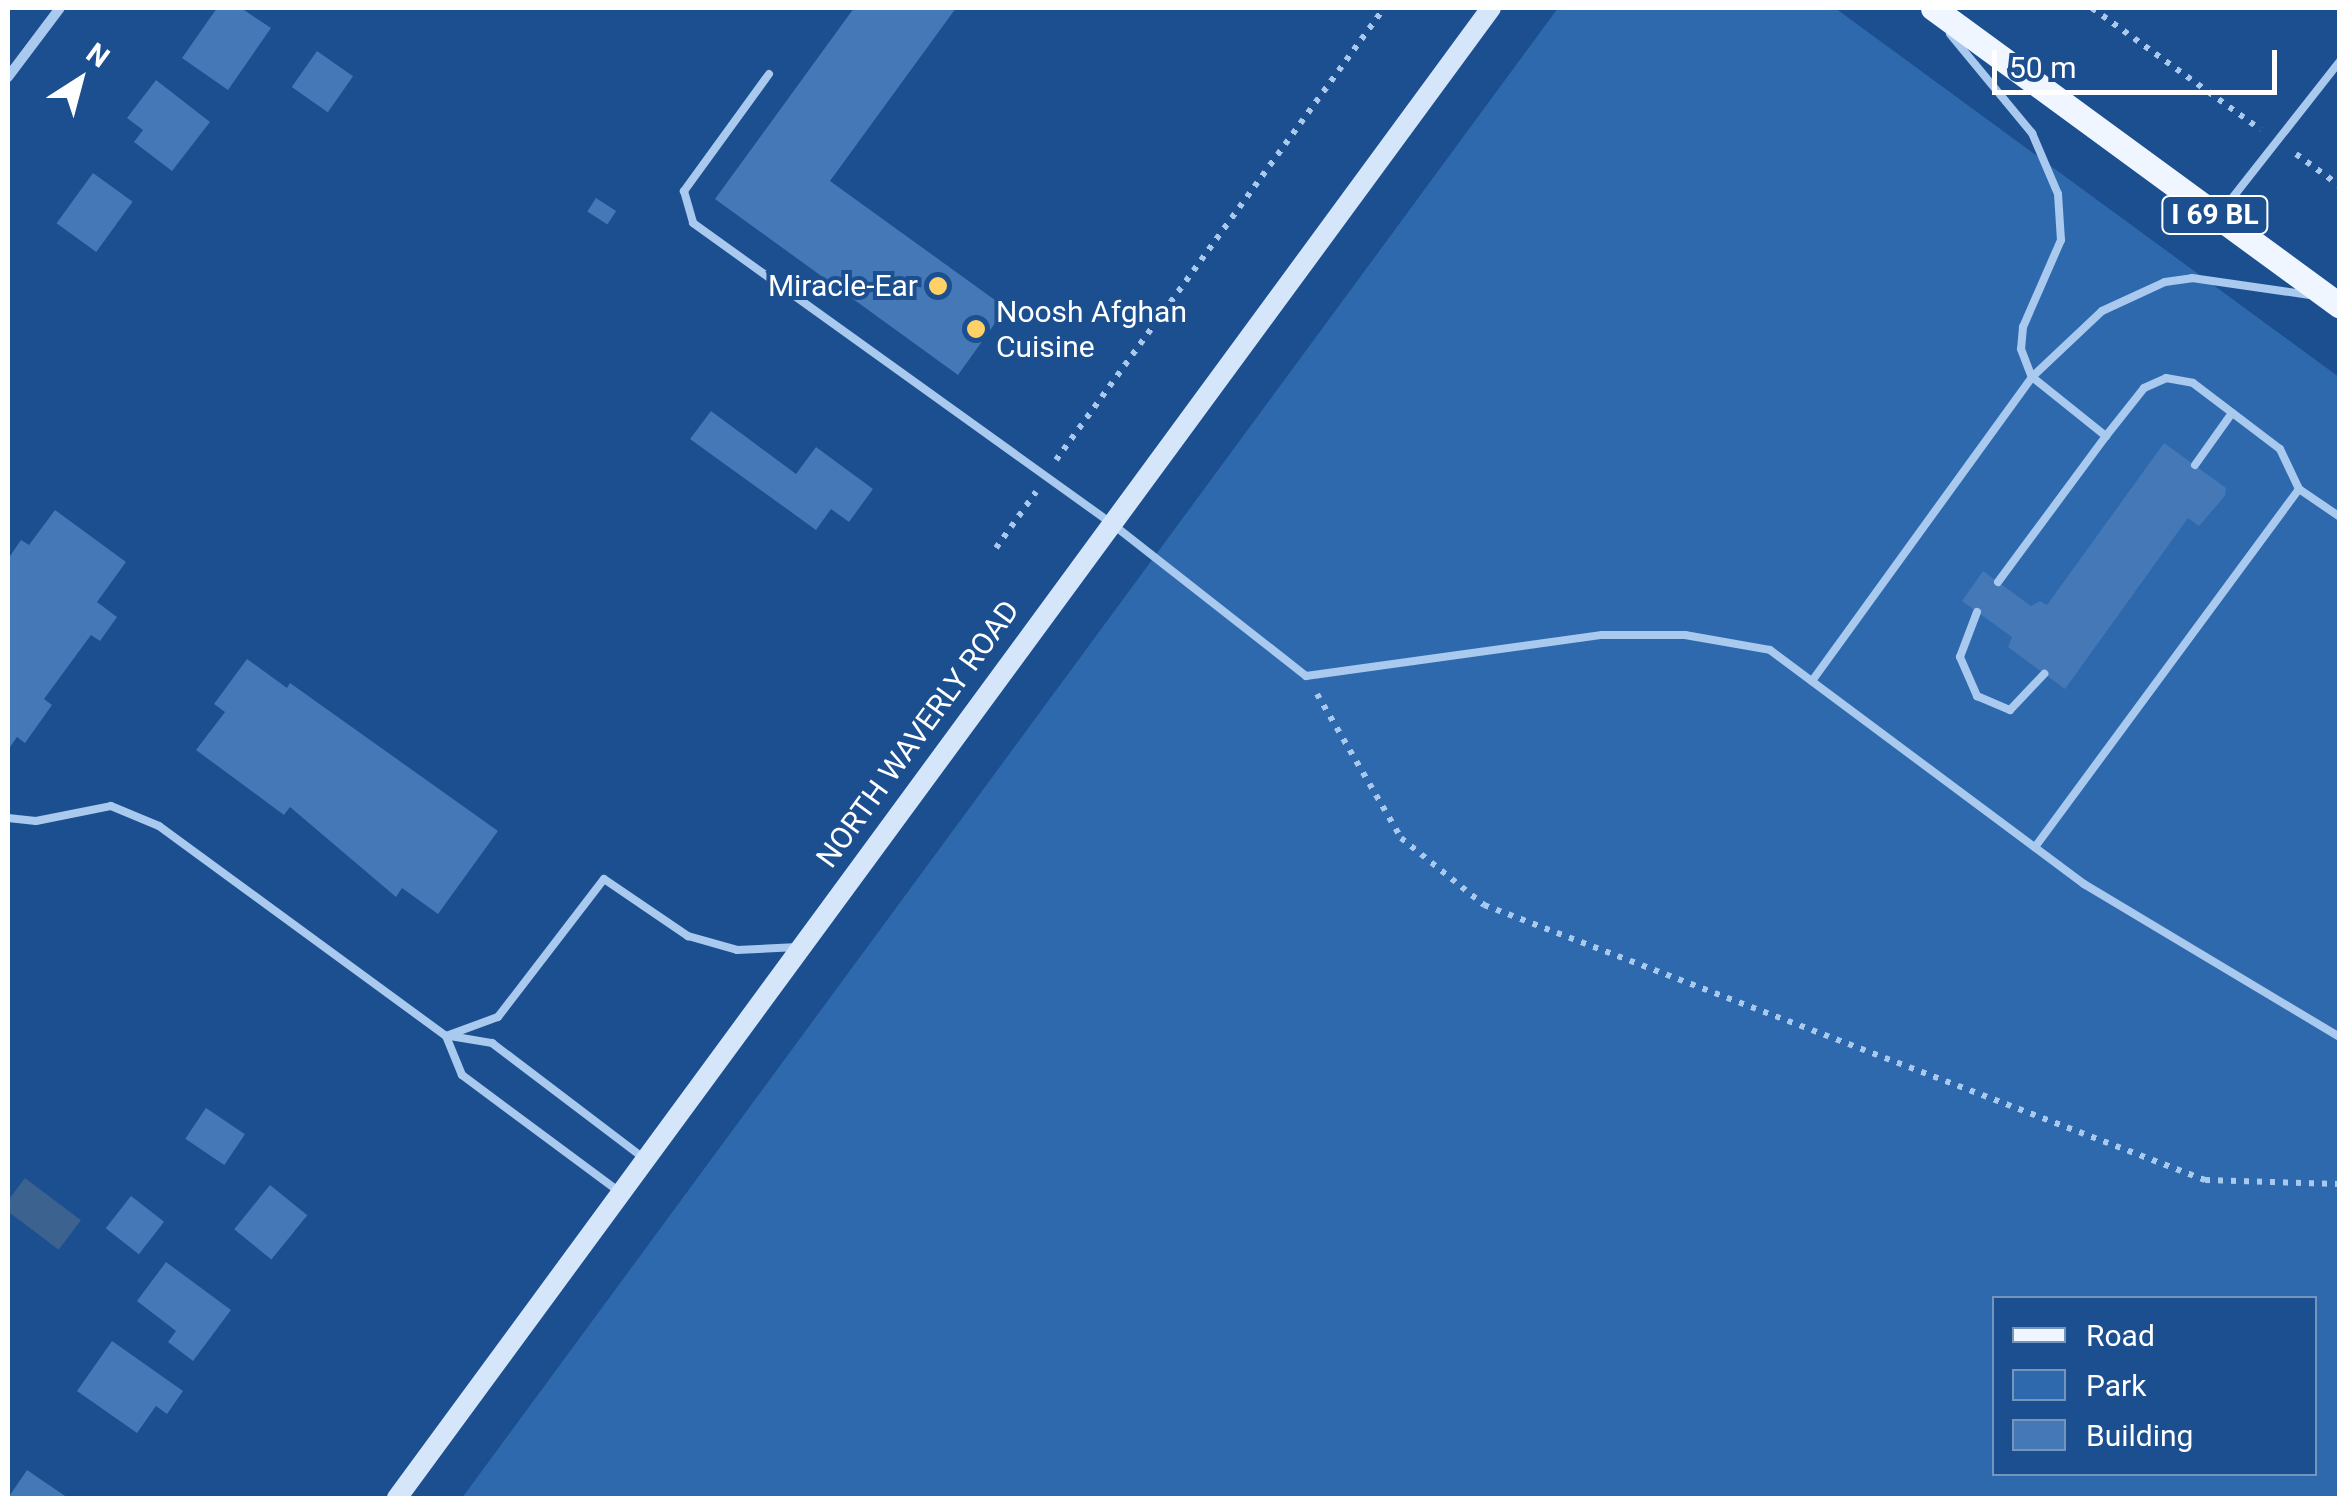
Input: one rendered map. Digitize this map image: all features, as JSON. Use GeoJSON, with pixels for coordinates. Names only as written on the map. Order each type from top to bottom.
{"type":"FeatureCollection","features":[{"type":"Feature","properties":{"kind":"main road","name":"NORTH WAVERLY ROAD"},"geometry":{"type":"LineString","coordinates":[[396,1498],[1491,8]]}},
{"type":"Feature","properties":{"kind":"main road","name":"I 69 BL"},"geometry":{"type":"LineString","coordinates":[[1931,8],[2334,302]]}},
{"type":"Feature","properties":{"kind":"street"},"geometry":{"type":"LineString","coordinates":[[8,77],[60,8]]}},
{"type":"Feature","properties":{"kind":"lane"},"geometry":{"type":"LineString","coordinates":[[1931,8],[2032,133],[2058,194],[2061,240],[2024,327],[2021,349],[2032,378],[2106,436]]}},
{"type":"Feature","properties":{"kind":"lane"},"geometry":{"type":"LineString","coordinates":[[2218,217],[2274,140],[2340,61]]}},
{"type":"Feature","properties":{"kind":"lane"},"geometry":{"type":"LineString","coordinates":[[769,74],[684,191],[694,224],[1111,524],[1306,676],[1602,634],[1686,634],[1770,650],[2034,848],[2340,1037]]}},
{"type":"Feature","properties":{"kind":"lane"},"geometry":{"type":"LineString","coordinates":[[1812,681],[2032,378],[2102,311],[2165,282],[2192,278],[2334,302]]}},
{"type":"Feature","properties":{"kind":"lane"},"geometry":{"type":"LineString","coordinates":[[1998,582],[2144,388],[2166,378],[2193,383],[2280,449],[2299,488],[2340,517]]}},
{"type":"Feature","properties":{"kind":"lane"},"geometry":{"type":"LineString","coordinates":[[2194,465],[2232,412]]}},
{"type":"Feature","properties":{"kind":"lane"},"geometry":{"type":"LineString","coordinates":[[2034,848],[2299,488]]}},
{"type":"Feature","properties":{"kind":"lane"},"geometry":{"type":"LineString","coordinates":[[1977,612],[1960,658],[1976,696],[2010,710],[2044,674]]}},
{"type":"Feature","properties":{"kind":"lane"},"geometry":{"type":"LineString","coordinates":[[8,818],[36,821],[112,806],[159,826],[446,1036],[492,1043],[646,1160]]}},
{"type":"Feature","properties":{"kind":"lane"},"geometry":{"type":"LineString","coordinates":[[446,1036],[498,1017],[604,879],[688,936],[737,950],[798,948]]}},
{"type":"Feature","properties":{"kind":"lane"},"geometry":{"type":"LineString","coordinates":[[446,1036],[462,1075],[621,1194]]}},
{"type":"Feature","properties":{"kind":"path"},"geometry":{"type":"LineString","coordinates":[[996,548],[1384,8]]}},
{"type":"Feature","properties":{"kind":"path"},"geometry":{"type":"LineString","coordinates":[[2092,8],[2340,186]]}},
{"type":"Feature","properties":{"kind":"path"},"geometry":{"type":"LineString","coordinates":[[1306,676],[1402,838],[1484,906],[2205,1180],[2340,1184]]}},
{"type":"Feature","properties":{"kind":"green space"},"geometry":{"type":"Polygon","coordinates":[[[1558,8],[1835,8],[2339,377],[2339,1498],[462,1498],[1558,8]]]}},
{"type":"Feature","properties":{"kind":"shaded area"},"geometry":{"type":"Polygon","coordinates":[[[25,1178],[81,1220],[59,1250],[8,1212],[8,1201],[25,1178]]]}},
{"type":"Feature","properties":{"kind":"building"},"geometry":{"type":"Polygon","coordinates":[[[217,8],[241,8],[271,28],[228,90],[182,58],[217,8]]]}},
{"type":"Feature","properties":{"kind":"building"},"geometry":{"type":"Polygon","coordinates":[[[854,8],[956,8],[830,181],[1006,308],[958,375],[715,199],[854,8]]]}},
{"type":"Feature","properties":{"kind":"building"},"geometry":{"type":"Polygon","coordinates":[[[317,51],[353,76],[328,112],[292,87],[317,51]]]}},
{"type":"Feature","properties":{"kind":"building"},"geometry":{"type":"Polygon","coordinates":[[[156,80],[210,122],[172,171],[134,142],[143,130],[127,118],[156,80]]]}},
{"type":"Feature","properties":{"kind":"building"},"geometry":{"type":"Polygon","coordinates":[[[93,173],[133,202],[96,252],[57,223],[93,173]]]}},
{"type":"Feature","properties":{"kind":"building"},"geometry":{"type":"Polygon","coordinates":[[[596,198],[616,211],[607,224],[587,211],[596,198]]]}},
{"type":"Feature","properties":{"kind":"building"},"geometry":{"type":"Polygon","coordinates":[[[711,411],[796,474],[816,447],[873,489],[849,522],[831,509],[816,530],[690,439],[711,411]]]}},
{"type":"Feature","properties":{"kind":"building"},"geometry":{"type":"Polygon","coordinates":[[[2164,443],[2226,488],[2225,496],[2199,526],[2188,518],[2065,689],[2008,647],[2012,637],[1962,601],[1983,571],[2031,606],[2040,601],[2047,605],[2164,443]]]}},
{"type":"Feature","properties":{"kind":"building"},"geometry":{"type":"Polygon","coordinates":[[[55,510],[126,562],[97,602],[117,617],[100,641],[91,635],[44,699],[52,705],[25,743],[17,737],[8,750],[8,559],[21,540],[29,545],[55,510]]]}},
{"type":"Feature","properties":{"kind":"building"},"geometry":{"type":"Polygon","coordinates":[[[247,659],[287,688],[290,683],[498,831],[438,914],[402,888],[396,897],[290,807],[284,815],[196,750],[225,712],[214,704],[247,659]]]}},
{"type":"Feature","properties":{"kind":"building"},"geometry":{"type":"Polygon","coordinates":[[[206,1108],[245,1134],[224,1165],[185,1139],[206,1108]]]}},
{"type":"Feature","properties":{"kind":"building"},"geometry":{"type":"Polygon","coordinates":[[[270,1185],[307,1215],[271,1260],[234,1229],[270,1185]]]}},
{"type":"Feature","properties":{"kind":"building"},"geometry":{"type":"Polygon","coordinates":[[[131,1196],[164,1222],[139,1254],[106,1228],[131,1196]]]}},
{"type":"Feature","properties":{"kind":"building"},"geometry":{"type":"Polygon","coordinates":[[[166,1262],[231,1310],[193,1361],[168,1342],[176,1331],[137,1301],[166,1262]]]}},
{"type":"Feature","properties":{"kind":"building"},"geometry":{"type":"Polygon","coordinates":[[[112,1341],[183,1391],[167,1414],[156,1406],[137,1433],[77,1391],[112,1341]]]}},
{"type":"Feature","properties":{"kind":"building"},"geometry":{"type":"Polygon","coordinates":[[[27,1470],[68,1498],[8,1498],[27,1470]]]}},
{"type":"Feature","properties":{"kind":"place","name":"Miracle-Ear"},"geometry":{"type":"Point","coordinates":[938,286]}},
{"type":"Feature","properties":{"kind":"place","name":"Noosh Afghan Cuisine"},"geometry":{"type":"Point","coordinates":[976,329]}}]}
